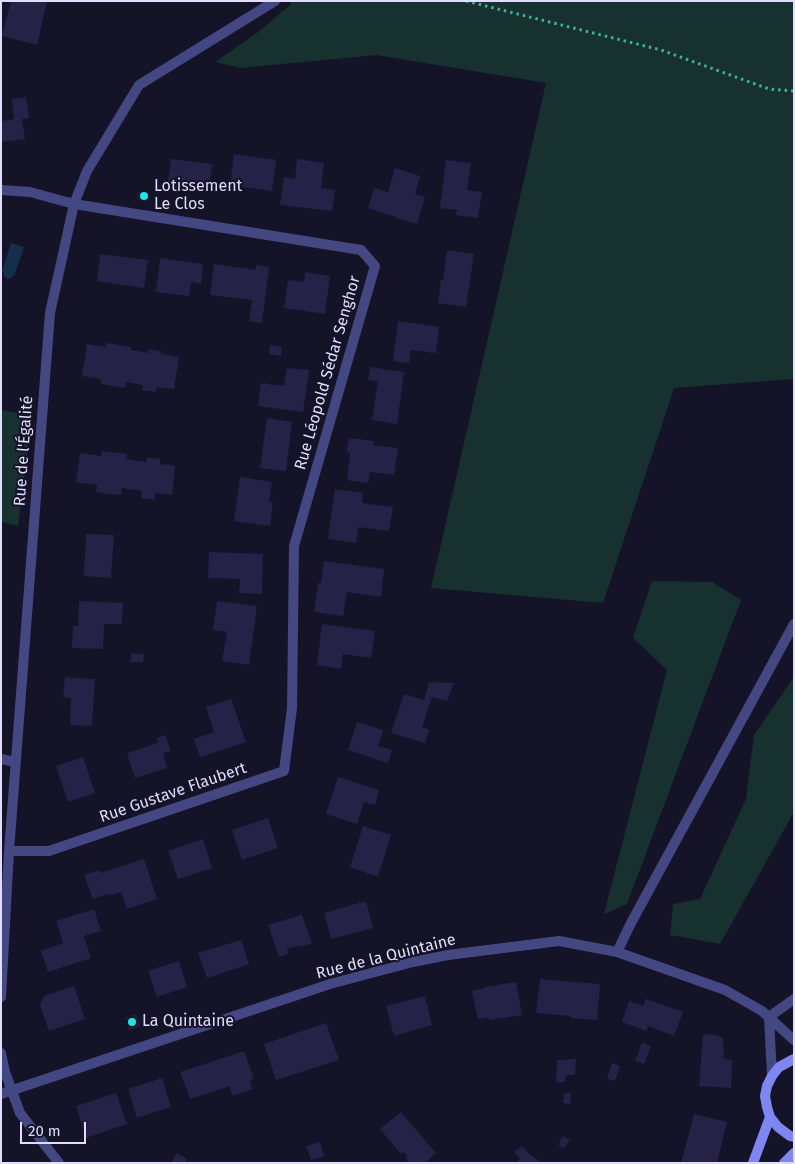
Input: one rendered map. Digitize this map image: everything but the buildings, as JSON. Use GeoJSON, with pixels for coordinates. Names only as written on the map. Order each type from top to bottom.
{"type":"FeatureCollection","features":[{"type":"Feature","properties":{"kind":"main road"},"geometry":{"type":"LineString","coordinates":[[794,1059],[779,1067],[767,1086],[765,1096],[766,1107],[770,1117],[778,1127],[794,1137]]}},
{"type":"Feature","properties":{"kind":"main road"},"geometry":{"type":"LineString","coordinates":[[753,1163],[770,1117]]}},
{"type":"Feature","properties":{"kind":"main road"},"geometry":{"type":"LineString","coordinates":[[784,1163],[794,1153]]}},
{"type":"Feature","properties":{"kind":"street","name":"Rue de l'Égalité"},"geometry":{"type":"LineString","coordinates":[[1,997],[8,851],[50,313],[74,204],[87,171],[139,85],[275,1]]}},
{"type":"Feature","properties":{"kind":"street"},"geometry":{"type":"LineString","coordinates":[[1,190],[30,192],[74,204]]}},
{"type":"Feature","properties":{"kind":"street","name":"Rue Léopold Sédar Senghor"},"geometry":{"type":"LineString","coordinates":[[74,204],[361,250],[374,266],[294,546],[292,708]]}},
{"type":"Feature","properties":{"kind":"street"},"geometry":{"type":"LineString","coordinates":[[617,952],[635,914],[794,624]]}},
{"type":"Feature","properties":{"kind":"street","name":"Rue Gustave Flaubert"},"geometry":{"type":"LineString","coordinates":[[8,851],[49,851],[284,771],[292,708]]}},
{"type":"Feature","properties":{"kind":"street"},"geometry":{"type":"LineString","coordinates":[[1,759],[15,762]]}},
{"type":"Feature","properties":{"kind":"street","name":"Rue de la Quintaine"},"geometry":{"type":"LineString","coordinates":[[1,1094],[330,984],[413,962],[448,955],[559,941],[617,952],[725,990],[762,1011],[794,1040]]}},
{"type":"Feature","properties":{"kind":"street"},"geometry":{"type":"LineString","coordinates":[[772,1076],[768,1017],[794,999]]}},
{"type":"Feature","properties":{"kind":"street"},"geometry":{"type":"LineString","coordinates":[[1,1053],[5,1072],[20,1113],[59,1163]]}},
{"type":"Feature","properties":{"kind":"path"},"geometry":{"type":"LineString","coordinates":[[466,1],[660,50],[769,89],[794,91]]}},
{"type":"Feature","properties":{"kind":"green space"},"geometry":{"type":"Polygon","coordinates":[[[292,1],[794,1],[794,379],[674,388],[603,603],[431,588],[546,83],[377,55],[241,68],[215,62],[257,33],[290,5],[292,1]]]}},
{"type":"Feature","properties":{"kind":"green space"},"geometry":{"type":"Polygon","coordinates":[[[1,410],[32,415],[18,526],[1,522],[1,410]]]}},
{"type":"Feature","properties":{"kind":"green space"},"geometry":{"type":"Polygon","coordinates":[[[652,581],[712,582],[741,600],[627,904],[604,914],[667,670],[633,638],[652,581]]]}},
{"type":"Feature","properties":{"kind":"green space"},"geometry":{"type":"Polygon","coordinates":[[[794,677],[794,812],[720,944],[670,935],[673,904],[700,899],[746,799],[754,735],[794,677]]]}},
{"type":"Feature","properties":{"kind":"water"},"geometry":{"type":"Polygon","coordinates":[[[11,243],[24,247],[14,276],[7,279],[2,272],[11,243]]]}},
{"type":"Feature","properties":{"kind":"place","name":"Lotissement Le Clos"},"geometry":{"type":"Point","coordinates":[144,196]}},
{"type":"Feature","properties":{"kind":"place","name":"La Quintaine"},"geometry":{"type":"Point","coordinates":[132,1022]}}]}
